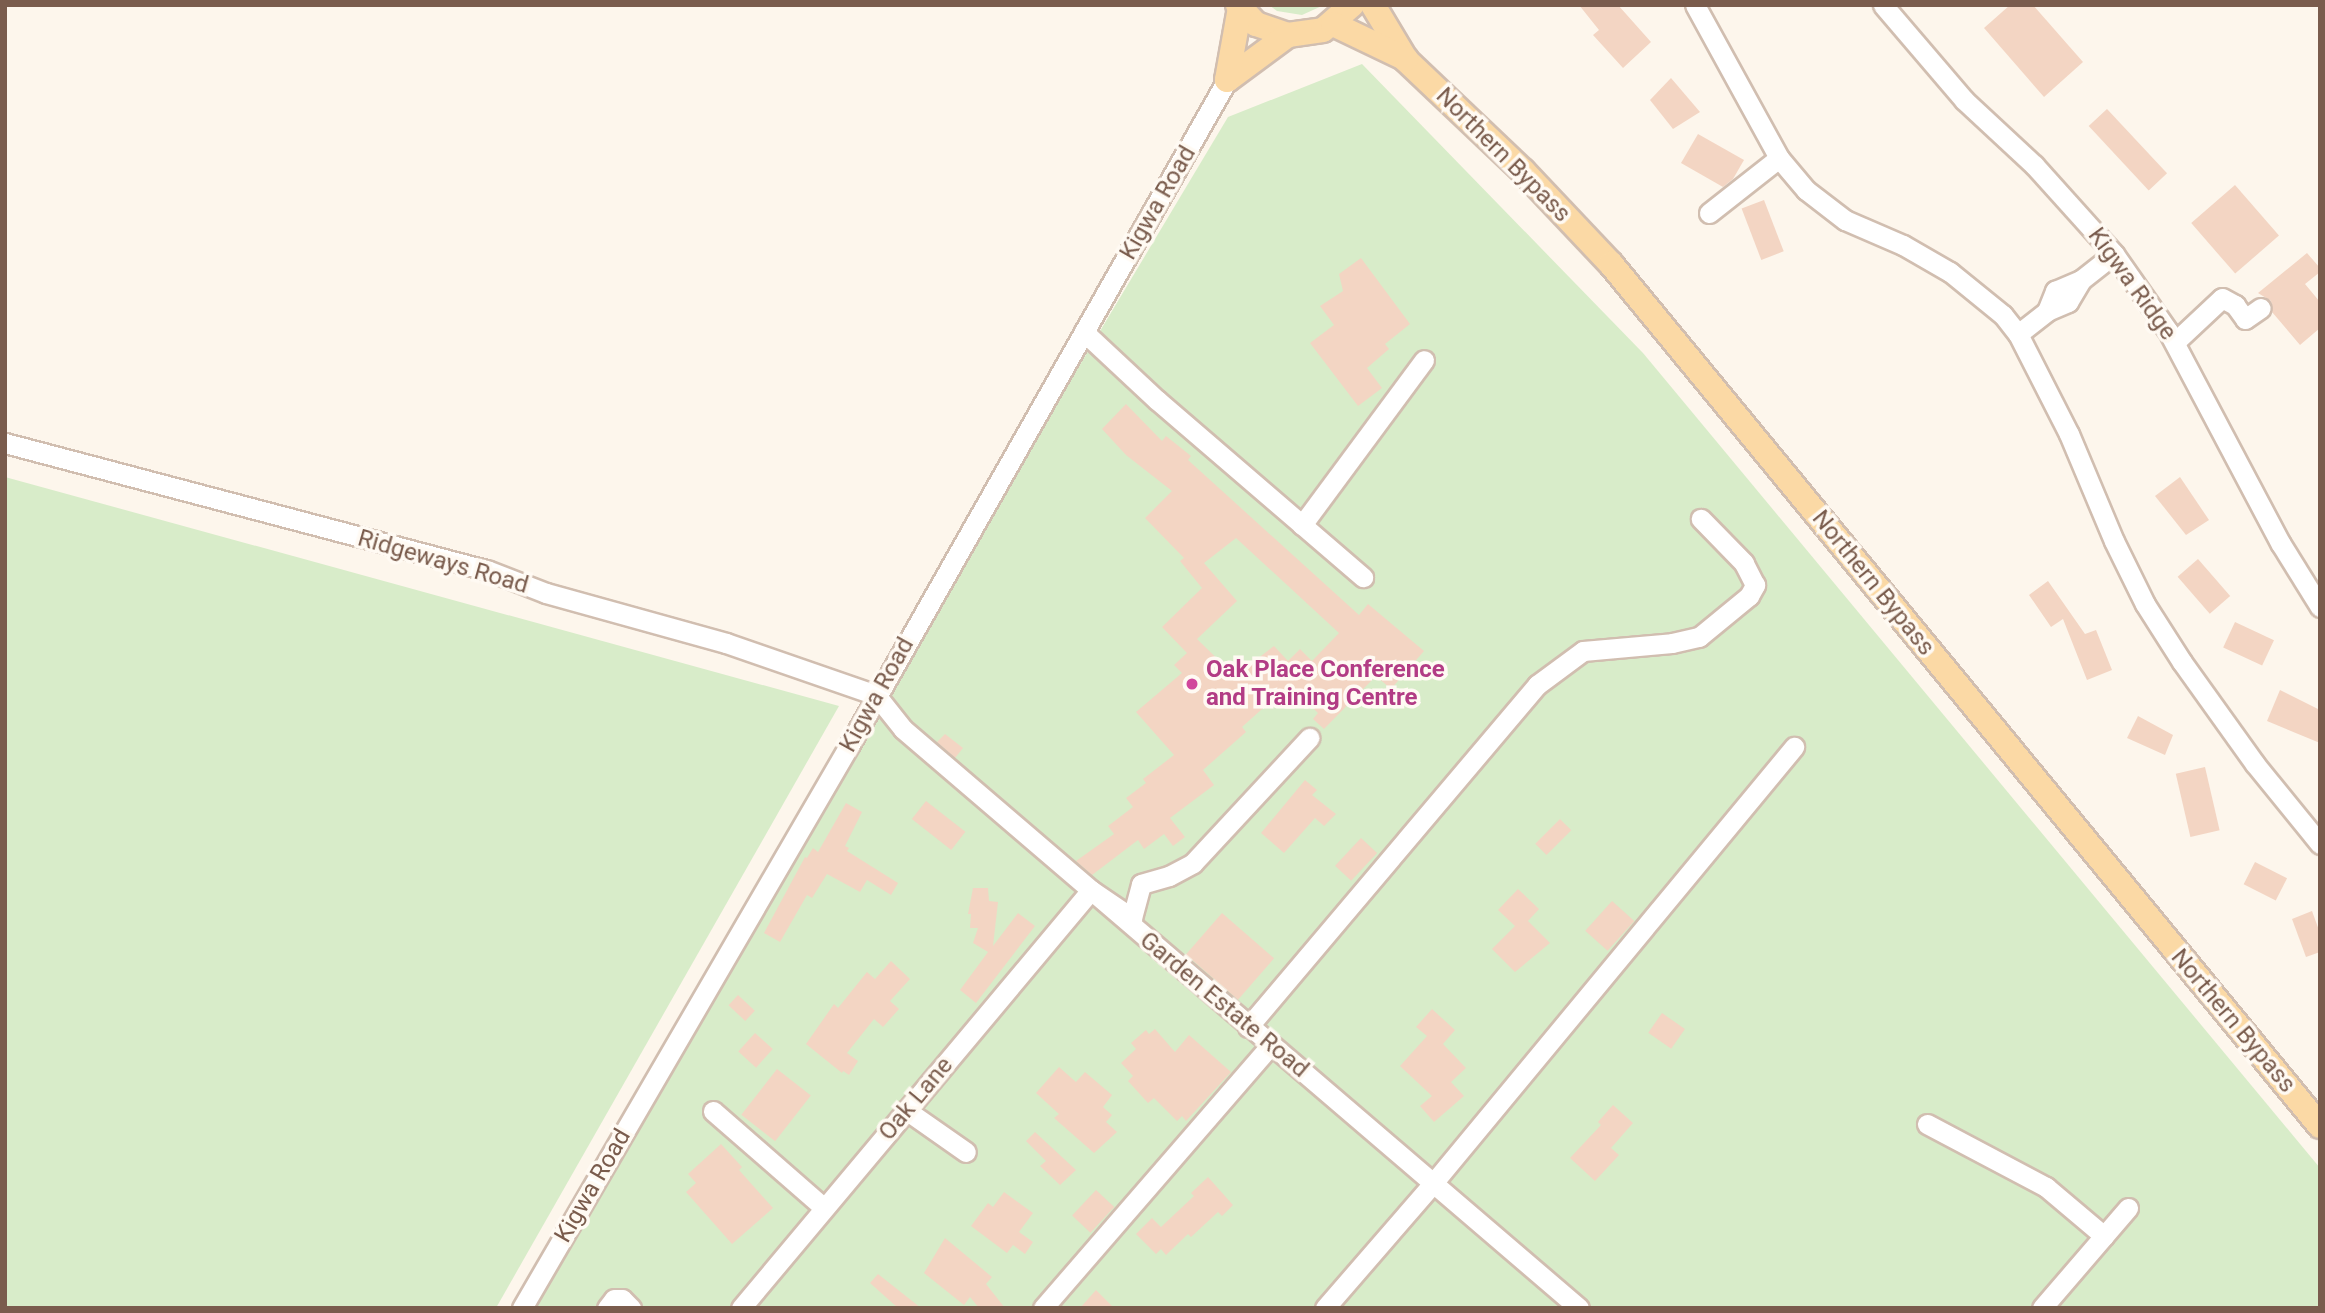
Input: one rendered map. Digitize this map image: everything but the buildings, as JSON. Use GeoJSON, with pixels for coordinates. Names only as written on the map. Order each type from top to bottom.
{"type":"FeatureCollection","features":[{"type":"Feature","properties":{"kind":"main road"},"geometry":{"type":"LineString","coordinates":[[1239,7],[1256,23],[1289,35],[1306,35],[1333,24],[1352,5]]}},
{"type":"Feature","properties":{"kind":"main road"},"geometry":{"type":"LineString","coordinates":[[1373,5],[1406,60]]}},
{"type":"Feature","properties":{"kind":"main road"},"geometry":{"type":"LineString","coordinates":[[1227,80],[1239,7]]}},
{"type":"Feature","properties":{"kind":"main road"},"geometry":{"type":"LineString","coordinates":[[1333,24],[1406,60]]}},
{"type":"Feature","properties":{"kind":"main road"},"geometry":{"type":"LineString","coordinates":[[1227,80],[1289,35]]}},
{"type":"Feature","properties":{"kind":"main road","name":"Northern Bypass"},"geometry":{"type":"LineString","coordinates":[[1406,60],[1523,171],[1611,264],[2320,1126]]}},
{"type":"Feature","properties":{"kind":"street"},"geometry":{"type":"LineString","coordinates":[[1695,5],[1779,158],[1806,190],[1845,220],[1903,245],[1950,272],[2003,315],[2018,334],[2069,434],[2114,541],[2145,604],[2182,662],[2255,764],[2320,844]]}},
{"type":"Feature","properties":{"kind":"street","name":"Kigwa Ridge"},"geometry":{"type":"LineString","coordinates":[[1883,5],[1964,100],[2035,165],[2115,254],[2175,342],[2281,544],[2320,607]]}},
{"type":"Feature","properties":{"kind":"street","name":"Kigwa Road"},"geometry":{"type":"LineString","coordinates":[[522,1308],[1227,80]]}},
{"type":"Feature","properties":{"kind":"street"},"geometry":{"type":"LineString","coordinates":[[1709,213],[1779,158]]}},
{"type":"Feature","properties":{"kind":"street"},"geometry":{"type":"LineString","coordinates":[[2018,334],[2047,311],[2055,291],[2081,280],[2115,254]]}},
{"type":"Feature","properties":{"kind":"street"},"geometry":{"type":"LineString","coordinates":[[2175,342],[2222,298],[2235,304],[2245,319],[2261,308]]}},
{"type":"Feature","properties":{"kind":"street"},"geometry":{"type":"LineString","coordinates":[[1084,332],[1363,577]]}},
{"type":"Feature","properties":{"kind":"street"},"geometry":{"type":"LineString","coordinates":[[1302,525],[1424,360]]}},
{"type":"Feature","properties":{"kind":"street","name":"Ridgeways Road"},"geometry":{"type":"LineString","coordinates":[[5,443],[487,570],[546,593],[726,643],[876,695]]}},
{"type":"Feature","properties":{"kind":"street"},"geometry":{"type":"LineString","coordinates":[[1248,1027],[1537,685],[1583,651],[1672,643],[1699,637],[1749,596],[1755,585],[1744,562],[1701,519]]}},
{"type":"Feature","properties":{"kind":"street","name":"Garden Estate Road"},"geometry":{"type":"LineString","coordinates":[[876,695],[903,729],[1579,1308]]}},
{"type":"Feature","properties":{"kind":"street"},"geometry":{"type":"LineString","coordinates":[[1091,890],[1132,918],[1141,884],[1169,876],[1193,863],[1308,738]]}},
{"type":"Feature","properties":{"kind":"street"},"geometry":{"type":"LineString","coordinates":[[1325,1308],[1434,1182],[1794,747]]}},
{"type":"Feature","properties":{"kind":"street","name":"Oak Lane"},"geometry":{"type":"LineString","coordinates":[[741,1308],[1091,890]]}},
{"type":"Feature","properties":{"kind":"street"},"geometry":{"type":"LineString","coordinates":[[1043,1308],[1271,1045]]}},
{"type":"Feature","properties":{"kind":"street"},"geometry":{"type":"LineString","coordinates":[[906,1110],[965,1152]]}},
{"type":"Feature","properties":{"kind":"street"},"geometry":{"type":"LineString","coordinates":[[713,1111],[824,1208]]}},
{"type":"Feature","properties":{"kind":"street"},"geometry":{"type":"LineString","coordinates":[[1927,1124],[2046,1188],[2104,1236]]}},
{"type":"Feature","properties":{"kind":"street"},"geometry":{"type":"LineString","coordinates":[[2042,1308],[2128,1208]]}},
{"type":"Feature","properties":{"kind":"street"},"geometry":{"type":"LineString","coordinates":[[607,1308],[614,1299],[622,1299],[631,1308]]}},
{"type":"Feature","properties":{"kind":"green space"},"geometry":{"type":"Polygon","coordinates":[[[1269,5],[1324,5],[1302,15],[1277,11],[1269,5]]]}},
{"type":"Feature","properties":{"kind":"green space"},"geometry":{"type":"Polygon","coordinates":[[[1362,64],[1643,353],[2320,1168],[2320,1308],[516,1308],[1228,117],[1362,64]]]}},
{"type":"Feature","properties":{"kind":"green space"},"geometry":{"type":"Polygon","coordinates":[[[5,477],[839,706],[496,1308],[5,1308],[5,477]]]}},
{"type":"Feature","properties":{"kind":"place","name":"Oak Place Conference and Training Centre"},"geometry":{"type":"Point","coordinates":[1192,684]}}]}
